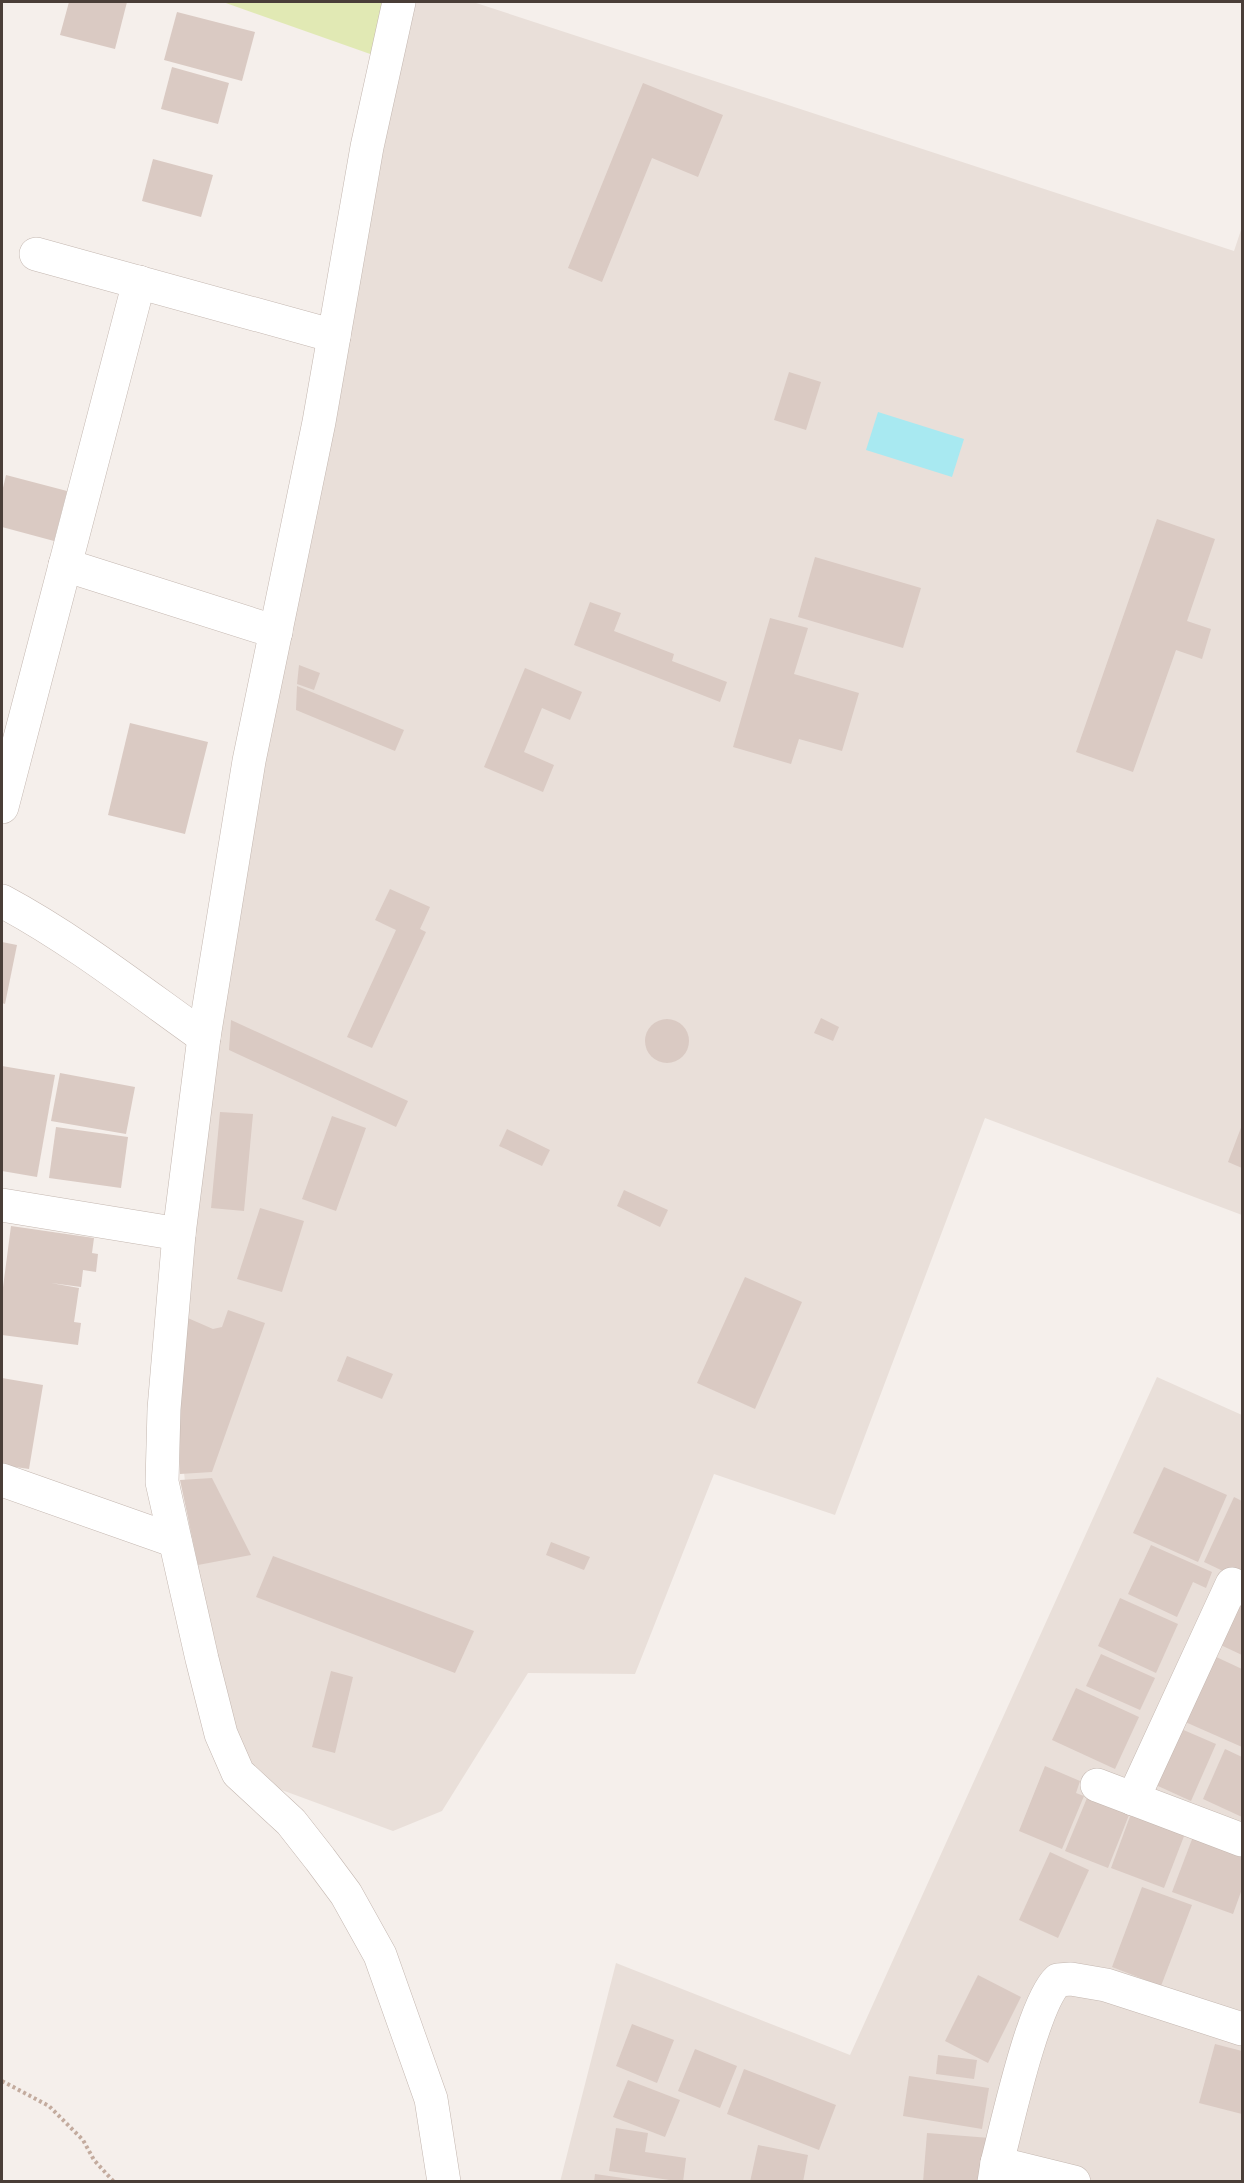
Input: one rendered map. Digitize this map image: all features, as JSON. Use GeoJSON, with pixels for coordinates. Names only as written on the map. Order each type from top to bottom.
{"type":"FeatureCollection","features":[{"type":"Feature","properties":{"kind":"street"},"geometry":{"type":"LineString","coordinates":[[399,2],[367,147],[334,336],[249,761],[204,1037],[179,1234],[164,1409],[162,1482],[221,1734],[238,1773],[291,1822],[313,1850],[346,1894],[380,1955],[431,2098],[444,2181]]}},
{"type":"Feature","properties":{"kind":"street"},"geometry":{"type":"LineString","coordinates":[[36,254],[334,336]]}},
{"type":"Feature","properties":{"kind":"street"},"geometry":{"type":"LineString","coordinates":[[2,807],[139,282]]}},
{"type":"Feature","properties":{"kind":"street"},"geometry":{"type":"LineString","coordinates":[[65,565],[276,632]]}},
{"type":"Feature","properties":{"kind":"street"},"geometry":{"type":"LineString","coordinates":[[2,901],[100,962],[204,1037]]}},
{"type":"Feature","properties":{"kind":"street"},"geometry":{"type":"LineString","coordinates":[[2,1204],[179,1234]]}},
{"type":"Feature","properties":{"kind":"street"},"geometry":{"type":"LineString","coordinates":[[2,1480],[175,1541]]}},
{"type":"Feature","properties":{"kind":"street"},"geometry":{"type":"LineString","coordinates":[[1133,1799],[1232,1584],[1242,1589]]}},
{"type":"Feature","properties":{"kind":"street"},"geometry":{"type":"LineString","coordinates":[[1097,1785],[1242,1840]]}},
{"type":"Feature","properties":{"kind":"street"},"geometry":{"type":"LineString","coordinates":[[1074,2181],[995,2172],[1026,2055],[1047,1994],[1058,1980],[1071,1979],[1106,1985],[1242,2029]]}},
{"type":"Feature","properties":{"kind":"path"},"geometry":{"type":"LineString","coordinates":[[2,2081],[49,2106],[83,2140],[94,2160],[114,2181]]}},
{"type":"Feature","properties":{"kind":"shaded area"},"geometry":{"type":"Polygon","coordinates":[[[414,2],[473,2],[1234,251],[1242,227],[1242,1215],[985,1118],[835,1515],[714,1474],[635,1674],[528,1673],[442,1811],[393,1831],[279,1789],[244,1767],[197,1602],[168,1312],[282,642],[414,2]]]}},
{"type":"Feature","properties":{"kind":"shaded area"},"geometry":{"type":"Polygon","coordinates":[[[1157,1377],[1242,1415],[1242,2181],[560,2182],[616,1963],[850,2055],[1157,1377]]]}},
{"type":"Feature","properties":{"kind":"green space"},"geometry":{"type":"Polygon","coordinates":[[[223,2],[392,2],[373,55],[223,2]]]}},
{"type":"Feature","properties":{"kind":"water"},"geometry":{"type":"Polygon","coordinates":[[[878,412],[964,439],[952,477],[866,450],[878,412]]]}},
{"type":"Feature","properties":{"kind":"building"},"geometry":{"type":"Polygon","coordinates":[[[69,2],[127,2],[115,49],[60,35],[69,2]]]}},
{"type":"Feature","properties":{"kind":"building"},"geometry":{"type":"Polygon","coordinates":[[[177,12],[255,32],[242,81],[164,60],[177,12]]]}},
{"type":"Feature","properties":{"kind":"building"},"geometry":{"type":"Polygon","coordinates":[[[172,67],[229,83],[218,124],[161,109],[172,67]]]}},
{"type":"Feature","properties":{"kind":"building"},"geometry":{"type":"Polygon","coordinates":[[[643,83],[723,115],[698,177],[652,158],[602,282],[568,268],[643,83]]]}},
{"type":"Feature","properties":{"kind":"building"},"geometry":{"type":"Polygon","coordinates":[[[153,159],[213,175],[201,217],[142,201],[153,159]]]}},
{"type":"Feature","properties":{"kind":"building"},"geometry":{"type":"Polygon","coordinates":[[[789,372],[821,382],[806,430],[774,420],[789,372]]]}},
{"type":"Feature","properties":{"kind":"building"},"geometry":{"type":"Polygon","coordinates":[[[6,475],[67,491],[54,541],[2,527],[2,492],[6,475]]]}},
{"type":"Feature","properties":{"kind":"building"},"geometry":{"type":"Polygon","coordinates":[[[1157,519],[1215,539],[1187,621],[1211,629],[1202,659],[1176,650],[1133,772],[1076,752],[1157,519]]]}},
{"type":"Feature","properties":{"kind":"building"},"geometry":{"type":"Polygon","coordinates":[[[815,557],[921,588],[903,648],[798,617],[815,557]]]}},
{"type":"Feature","properties":{"kind":"building"},"geometry":{"type":"Polygon","coordinates":[[[590,602],[621,613],[614,631],[674,654],[672,661],[727,682],[720,702],[574,645],[590,602]]]}},
{"type":"Feature","properties":{"kind":"building"},"geometry":{"type":"Polygon","coordinates":[[[770,618],[808,628],[794,674],[859,693],[842,751],[799,739],[791,764],[733,747],[770,618]]]}},
{"type":"Feature","properties":{"kind":"building"},"geometry":{"type":"Polygon","coordinates":[[[299,665],[320,673],[314,690],[297,684],[299,665]]]}},
{"type":"Feature","properties":{"kind":"building"},"geometry":{"type":"Polygon","coordinates":[[[525,668],[582,692],[570,720],[542,708],[524,752],[554,765],[543,792],[484,767],[525,668]]]}},
{"type":"Feature","properties":{"kind":"building"},"geometry":{"type":"Polygon","coordinates":[[[297,686],[404,730],[395,751],[296,710],[297,686]]]}},
{"type":"Feature","properties":{"kind":"building"},"geometry":{"type":"Polygon","coordinates":[[[130,723],[208,742],[185,834],[108,815],[130,723]]]}},
{"type":"Feature","properties":{"kind":"building"},"geometry":{"type":"Polygon","coordinates":[[[390,889],[430,907],[420,929],[426,932],[372,1048],[347,1037],[396,930],[375,920],[390,889]]]}},
{"type":"Feature","properties":{"kind":"building"},"geometry":{"type":"Polygon","coordinates":[[[2,942],[17,945],[5,1004],[2,1003],[2,942]]]}},
{"type":"Feature","properties":{"kind":"building"},"geometry":{"type":"Polygon","coordinates":[[[821,1018],[839,1027],[833,1041],[814,1033],[821,1018]]]}},
{"type":"Feature","properties":{"kind":"building"},"geometry":{"type":"Polygon","coordinates":[[[667,1019],[682,1026],[689,1041],[682,1056],[667,1063],[652,1056],[645,1041],[652,1026],[667,1019]]]}},
{"type":"Feature","properties":{"kind":"building"},"geometry":{"type":"Polygon","coordinates":[[[231,1020],[408,1101],[396,1127],[229,1050],[231,1020]]]}},
{"type":"Feature","properties":{"kind":"building"},"geometry":{"type":"Polygon","coordinates":[[[2,1066],[55,1075],[37,1177],[2,1171],[2,1066]]]}},
{"type":"Feature","properties":{"kind":"building"},"geometry":{"type":"Polygon","coordinates":[[[60,1073],[135,1087],[126,1134],[51,1121],[60,1073]]]}},
{"type":"Feature","properties":{"kind":"building"},"geometry":{"type":"Polygon","coordinates":[[[220,1112],[253,1114],[244,1211],[211,1208],[220,1112]]]}},
{"type":"Feature","properties":{"kind":"building"},"geometry":{"type":"Polygon","coordinates":[[[332,1116],[366,1128],[336,1211],[302,1199],[332,1116]]]}},
{"type":"Feature","properties":{"kind":"building"},"geometry":{"type":"Polygon","coordinates":[[[1242,1125],[1242,1168],[1228,1162],[1242,1125]]]}},
{"type":"Feature","properties":{"kind":"building"},"geometry":{"type":"Polygon","coordinates":[[[56,1127],[128,1137],[121,1188],[49,1178],[56,1127]]]}},
{"type":"Feature","properties":{"kind":"building"},"geometry":{"type":"Polygon","coordinates":[[[507,1129],[550,1150],[542,1166],[499,1146],[507,1129]]]}},
{"type":"Feature","properties":{"kind":"building"},"geometry":{"type":"Polygon","coordinates":[[[624,1190],[668,1210],[660,1227],[617,1206],[624,1190]]]}},
{"type":"Feature","properties":{"kind":"building"},"geometry":{"type":"Polygon","coordinates":[[[260,1208],[304,1221],[282,1292],[237,1279],[260,1208]]]}},
{"type":"Feature","properties":{"kind":"building"},"geometry":{"type":"Polygon","coordinates":[[[11,1226],[94,1238],[92,1253],[98,1254],[96,1272],[83,1270],[81,1287],[51,1283],[79,1288],[74,1322],[81,1323],[78,1345],[2,1335],[2,1295],[11,1226]]]}},
{"type":"Feature","properties":{"kind":"building"},"geometry":{"type":"Polygon","coordinates":[[[745,1277],[802,1302],[755,1409],[697,1383],[745,1277]]]}},
{"type":"Feature","properties":{"kind":"building"},"geometry":{"type":"Polygon","coordinates":[[[228,1310],[265,1323],[212,1472],[180,1474],[174,1312],[213,1329],[222,1327],[228,1310]]]}},
{"type":"Feature","properties":{"kind":"building"},"geometry":{"type":"Polygon","coordinates":[[[347,1356],[393,1374],[382,1399],[337,1381],[347,1356]]]}},
{"type":"Feature","properties":{"kind":"building"},"geometry":{"type":"Polygon","coordinates":[[[2,1378],[43,1385],[29,1469],[2,1465],[2,1378]]]}},
{"type":"Feature","properties":{"kind":"building"},"geometry":{"type":"Polygon","coordinates":[[[1164,1467],[1227,1495],[1198,1562],[1133,1533],[1164,1467]]]}},
{"type":"Feature","properties":{"kind":"building"},"geometry":{"type":"Polygon","coordinates":[[[212,1478],[251,1555],[198,1565],[180,1480],[212,1478]]]}},
{"type":"Feature","properties":{"kind":"building"},"geometry":{"type":"Polygon","coordinates":[[[1234,1497],[1242,1501],[1242,1580],[1204,1562],[1234,1497]]]}},
{"type":"Feature","properties":{"kind":"building"},"geometry":{"type":"Polygon","coordinates":[[[551,1542],[590,1557],[584,1570],[546,1555],[551,1542]]]}},
{"type":"Feature","properties":{"kind":"building"},"geometry":{"type":"Polygon","coordinates":[[[1151,1545],[1212,1572],[1206,1588],[1193,1582],[1177,1617],[1128,1594],[1151,1545]]]}},
{"type":"Feature","properties":{"kind":"building"},"geometry":{"type":"Polygon","coordinates":[[[273,1556],[474,1631],[455,1673],[256,1597],[273,1556]]]}},
{"type":"Feature","properties":{"kind":"building"},"geometry":{"type":"Polygon","coordinates":[[[1242,1592],[1242,1655],[1210,1640],[1242,1592]]]}},
{"type":"Feature","properties":{"kind":"building"},"geometry":{"type":"Polygon","coordinates":[[[1120,1598],[1178,1624],[1156,1673],[1098,1646],[1120,1598]]]}},
{"type":"Feature","properties":{"kind":"building"},"geometry":{"type":"Polygon","coordinates":[[[1101,1654],[1155,1678],[1140,1710],[1086,1686],[1101,1654]]]}},
{"type":"Feature","properties":{"kind":"building"},"geometry":{"type":"Polygon","coordinates":[[[1212,1655],[1242,1669],[1242,1747],[1183,1721],[1212,1655]]]}},
{"type":"Feature","properties":{"kind":"building"},"geometry":{"type":"Polygon","coordinates":[[[331,1671],[353,1677],[335,1753],[312,1747],[331,1671]]]}},
{"type":"Feature","properties":{"kind":"building"},"geometry":{"type":"Polygon","coordinates":[[[1076,1688],[1139,1717],[1115,1769],[1052,1740],[1076,1688]]]}},
{"type":"Feature","properties":{"kind":"building"},"geometry":{"type":"Polygon","coordinates":[[[1172,1725],[1216,1744],[1191,1801],[1147,1781],[1172,1725]]]}},
{"type":"Feature","properties":{"kind":"building"},"geometry":{"type":"Polygon","coordinates":[[[1225,1749],[1242,1757],[1242,1817],[1203,1799],[1225,1749]]]}},
{"type":"Feature","properties":{"kind":"building"},"geometry":{"type":"Polygon","coordinates":[[[1045,1766],[1080,1781],[1076,1793],[1084,1796],[1062,1849],[1019,1831],[1045,1766]]]}},
{"type":"Feature","properties":{"kind":"building"},"geometry":{"type":"Polygon","coordinates":[[[1087,1798],[1129,1815],[1108,1868],[1065,1851],[1087,1798]]]}},
{"type":"Feature","properties":{"kind":"building"},"geometry":{"type":"Polygon","coordinates":[[[1132,1811],[1186,1831],[1164,1888],[1111,1868],[1132,1811]]]}},
{"type":"Feature","properties":{"kind":"building"},"geometry":{"type":"Polygon","coordinates":[[[1194,1834],[1242,1853],[1242,1889],[1233,1914],[1172,1892],[1194,1834]]]}},
{"type":"Feature","properties":{"kind":"building"},"geometry":{"type":"Polygon","coordinates":[[[1050,1852],[1089,1870],[1058,1938],[1019,1920],[1050,1852]]]}},
{"type":"Feature","properties":{"kind":"building"},"geometry":{"type":"Polygon","coordinates":[[[1142,1887],[1192,1905],[1161,1986],[1112,1967],[1142,1887]]]}},
{"type":"Feature","properties":{"kind":"building"},"geometry":{"type":"Polygon","coordinates":[[[978,1975],[1021,1997],[988,2063],[945,2041],[978,1975]]]}},
{"type":"Feature","properties":{"kind":"building"},"geometry":{"type":"Polygon","coordinates":[[[632,2024],[674,2040],[657,2083],[616,2066],[632,2024]]]}},
{"type":"Feature","properties":{"kind":"building"},"geometry":{"type":"Polygon","coordinates":[[[1215,2044],[1242,2051],[1242,2114],[1199,2103],[1215,2044]]]}},
{"type":"Feature","properties":{"kind":"building"},"geometry":{"type":"Polygon","coordinates":[[[695,2049],[737,2066],[720,2108],[678,2091],[695,2049]]]}},
{"type":"Feature","properties":{"kind":"building"},"geometry":{"type":"Polygon","coordinates":[[[938,2055],[977,2060],[974,2079],[936,2074],[938,2055]]]}},
{"type":"Feature","properties":{"kind":"building"},"geometry":{"type":"Polygon","coordinates":[[[744,2069],[836,2105],[819,2150],[727,2114],[744,2069]]]}},
{"type":"Feature","properties":{"kind":"building"},"geometry":{"type":"Polygon","coordinates":[[[909,2076],[989,2088],[982,2129],[903,2116],[909,2076]]]}},
{"type":"Feature","properties":{"kind":"building"},"geometry":{"type":"Polygon","coordinates":[[[628,2080],[680,2100],[665,2137],[613,2117],[628,2080]]]}},
{"type":"Feature","properties":{"kind":"building"},"geometry":{"type":"Polygon","coordinates":[[[616,2128],[648,2133],[645,2152],[686,2158],[683,2182],[609,2171],[616,2128]]]}},
{"type":"Feature","properties":{"kind":"building"},"geometry":{"type":"Polygon","coordinates":[[[927,2133],[990,2138],[986,2182],[923,2182],[927,2133]]]}},
{"type":"Feature","properties":{"kind":"building"},"geometry":{"type":"Polygon","coordinates":[[[758,2145],[808,2155],[803,2182],[750,2182],[758,2145]]]}},
{"type":"Feature","properties":{"kind":"building"},"geometry":{"type":"Polygon","coordinates":[[[595,2174],[637,2180],[636,2182],[594,2182],[595,2174]]]}}]}
